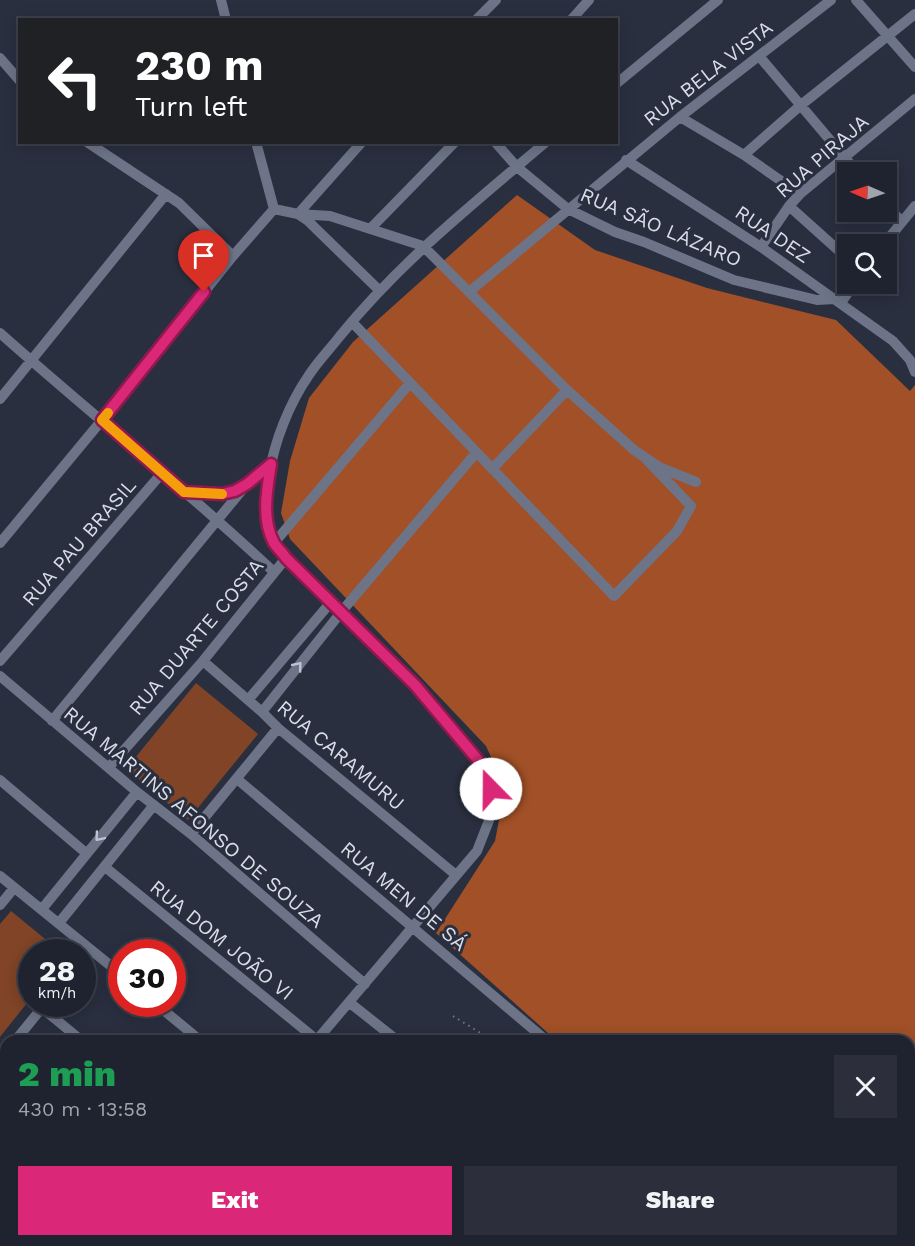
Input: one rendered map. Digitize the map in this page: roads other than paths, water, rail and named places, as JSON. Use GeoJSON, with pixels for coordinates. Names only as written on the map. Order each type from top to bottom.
{"type":"FeatureCollection","features":[{"type":"Feature","properties":{"kind":"street"},"geometry":{"type":"LineString","coordinates":[[221,0],[226,18]]}},
{"type":"Feature","properties":{"kind":"street"},"geometry":{"type":"LineString","coordinates":[[478,18],[496,0]]}},
{"type":"Feature","properties":{"kind":"street"},"geometry":{"type":"LineString","coordinates":[[573,18],[590,0]]}},
{"type":"Feature","properties":{"kind":"street"},"geometry":{"type":"LineString","coordinates":[[618,82],[718,0]]}},
{"type":"Feature","properties":{"kind":"street","name":"RUA BELA VISTA"},"geometry":{"type":"LineString","coordinates":[[469,292],[626,160],[831,0]]}},
{"type":"Feature","properties":{"kind":"street"},"geometry":{"type":"LineString","coordinates":[[856,0],[887,38],[915,67]]}},
{"type":"Feature","properties":{"kind":"street"},"geometry":{"type":"LineString","coordinates":[[744,154],[801,105],[915,14]]}},
{"type":"Feature","properties":{"kind":"street"},"geometry":{"type":"LineString","coordinates":[[759,56],[847,162]]}},
{"type":"Feature","properties":{"kind":"street"},"geometry":{"type":"LineString","coordinates":[[0,58],[18,79]]}},
{"type":"Feature","properties":{"kind":"street","name":"RUA PIRAJA"},"geometry":{"type":"LineString","coordinates":[[761,246],[800,194],[915,99]]}},
{"type":"Feature","properties":{"kind":"street"},"geometry":{"type":"LineString","coordinates":[[680,117],[744,154],[800,194]]}},
{"type":"Feature","properties":{"kind":"street"},"geometry":{"type":"LineString","coordinates":[[90,144],[191,213],[221,247],[233,256]]}},
{"type":"Feature","properties":{"kind":"street"},"geometry":{"type":"LineString","coordinates":[[257,144],[274,209]]}},
{"type":"Feature","properties":{"kind":"street"},"geometry":{"type":"LineString","coordinates":[[298,214],[360,144]]}},
{"type":"Feature","properties":{"kind":"street"},"geometry":{"type":"LineString","coordinates":[[371,228],[453,144]]}},
{"type":"Feature","properties":{"kind":"street","name":"RUA SÃO LÁZARO"},"geometry":{"type":"LineString","coordinates":[[497,144],[517,167],[568,209],[615,232],[734,280],[817,300],[838,301]]}},
{"type":"Feature","properties":{"kind":"street"},"geometry":{"type":"LineString","coordinates":[[321,1035],[477,851],[490,818],[491,789],[483,766],[415,685],[286,558],[274,543],[268,524],[266,498],[271,464],[282,430],[309,375],[352,322],[423,246],[544,144]]}},
{"type":"Feature","properties":{"kind":"street","name":"RUA DEZ"},"geometry":{"type":"LineString","coordinates":[[626,160],[761,246],[893,341],[910,360],[915,372]]}},
{"type":"Feature","properties":{"kind":"street"},"geometry":{"type":"LineString","coordinates":[[0,399],[166,194]]}},
{"type":"Feature","properties":{"kind":"street"},"geometry":{"type":"LineString","coordinates":[[789,206],[837,249]]}},
{"type":"Feature","properties":{"kind":"street"},"geometry":{"type":"LineString","coordinates":[[892,234],[915,206]]}},
{"type":"Feature","properties":{"kind":"street"},"geometry":{"type":"LineString","coordinates":[[274,209],[298,214],[330,216],[423,246],[567,390],[634,450],[659,467],[696,482]]}},
{"type":"Feature","properties":{"kind":"street"},"geometry":{"type":"LineString","coordinates":[[0,543],[233,256],[274,209]]}},
{"type":"Feature","properties":{"kind":"street"},"geometry":{"type":"LineString","coordinates":[[298,214],[380,291]]}},
{"type":"Feature","properties":{"kind":"street"},"geometry":{"type":"LineString","coordinates":[[897,217],[902,222]]}},
{"type":"Feature","properties":{"kind":"street"},"geometry":{"type":"LineString","coordinates":[[838,301],[845,294]]}},
{"type":"Feature","properties":{"kind":"street"},"geometry":{"type":"LineString","coordinates":[[352,322],[614,596],[677,531],[692,506],[646,459]]}},
{"type":"Feature","properties":{"kind":"street"},"geometry":{"type":"LineString","coordinates":[[0,333],[219,520],[274,572]]}},
{"type":"Feature","properties":{"kind":"street"},"geometry":{"type":"LineString","coordinates":[[274,543],[410,383]]}},
{"type":"Feature","properties":{"kind":"street"},"geometry":{"type":"LineString","coordinates":[[492,469],[567,390]]}},
{"type":"Feature","properties":{"kind":"street"},"geometry":{"type":"LineString","coordinates":[[262,712],[342,611],[476,453]]}},
{"type":"Feature","properties":{"kind":"street"},"geometry":{"type":"LineString","coordinates":[[184,492],[222,494],[235,491],[271,464]]}},
{"type":"Feature","properties":{"kind":"street","name":"RUA PAU BRASIL"},"geometry":{"type":"LineString","coordinates":[[0,662],[162,473]]}},
{"type":"Feature","properties":{"kind":"street"},"geometry":{"type":"LineString","coordinates":[[52,721],[247,484]]}},
{"type":"Feature","properties":{"kind":"street","name":"RUA DUARTE COSTA"},"geometry":{"type":"LineString","coordinates":[[109,766],[203,662],[286,558]]}},
{"type":"Feature","properties":{"kind":"street"},"geometry":{"type":"LineString","coordinates":[[248,700],[331,602]]}},
{"type":"Feature","properties":{"kind":"street","name":"RUA CARAMURU"},"geometry":{"type":"LineString","coordinates":[[203,662],[278,728],[456,875]]}},
{"type":"Feature","properties":{"kind":"street","name":"RUA MARTINS AFONSO DE SOUZA"},"geometry":{"type":"LineString","coordinates":[[0,676],[137,792],[191,834],[365,984]]}},
{"type":"Feature","properties":{"kind":"street"},"geometry":{"type":"LineString","coordinates":[[191,834],[278,728]]}},
{"type":"Feature","properties":{"kind":"street","name":"RUA MEN DE SÁ"},"geometry":{"type":"LineString","coordinates":[[237,778],[540,1035]]}},
{"type":"Feature","properties":{"kind":"street"},"geometry":{"type":"LineString","coordinates":[[0,780],[86,853]]}},
{"type":"Feature","properties":{"kind":"street"},"geometry":{"type":"LineString","coordinates":[[42,909],[137,792]]}},
{"type":"Feature","properties":{"kind":"street"},"geometry":{"type":"LineString","coordinates":[[59,923],[154,806]]}},
{"type":"Feature","properties":{"kind":"street","name":"RUA DOM JOÃO VI"},"geometry":{"type":"LineString","coordinates":[[105,867],[309,1035]]}},
{"type":"Feature","properties":{"kind":"street"},"geometry":{"type":"LineString","coordinates":[[0,876],[79,939]]}},
{"type":"Feature","properties":{"kind":"street"},"geometry":{"type":"LineString","coordinates":[[0,905],[14,888]]}},
{"type":"Feature","properties":{"kind":"street"},"geometry":{"type":"LineString","coordinates":[[96,953],[108,963]]}},
{"type":"Feature","properties":{"kind":"street"},"geometry":{"type":"LineString","coordinates":[[350,1002],[391,1035]]}},
{"type":"Feature","properties":{"kind":"street"},"geometry":{"type":"LineString","coordinates":[[20,1035],[35,1017]]}},
{"type":"Feature","properties":{"kind":"street"},"geometry":{"type":"LineString","coordinates":[[56,1017],[75,1035]]}},
{"type":"Feature","properties":{"kind":"street"},"geometry":{"type":"LineString","coordinates":[[172,1017],[194,1035]]}}]}
